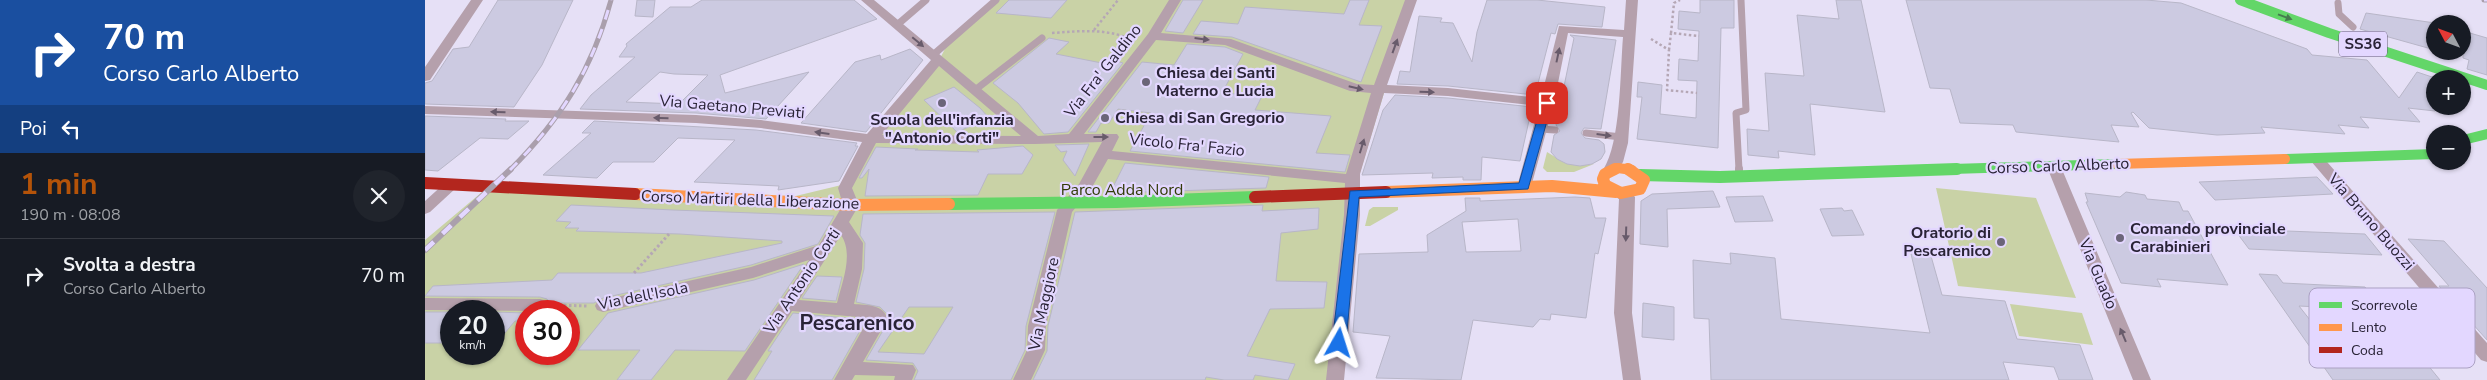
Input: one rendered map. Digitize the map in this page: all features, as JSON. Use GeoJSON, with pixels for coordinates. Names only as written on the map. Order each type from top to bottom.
{"type":"FeatureCollection","features":[{"type":"Feature","properties":{"kind":"main road","name":"SS36"},"geometry":{"type":"LineString","coordinates":[[2240,0],[2329,33],[2487,85]]}},
{"type":"Feature","properties":{"kind":"main road","name":"SS36"},"geometry":{"type":"LineString","coordinates":[[2266,0],[2487,75]]}},
{"type":"Feature","properties":{"kind":"main road"},"geometry":{"type":"LineString","coordinates":[[2325,19],[2357,30]]}},
{"type":"Feature","properties":{"kind":"main road"},"geometry":{"type":"LineString","coordinates":[[2471,138],[2487,134]]}},
{"type":"Feature","properties":{"kind":"main road","name":"Corso Carlo Alberto"},"geometry":{"type":"LineString","coordinates":[[2395,154],[2426,148]]}},
{"type":"Feature","properties":{"kind":"main road","name":"Corso Carlo Alberto"},"geometry":{"type":"LineString","coordinates":[[1637,173],[1739,177],[2426,154]]}},
{"type":"Feature","properties":{"kind":"main road"},"geometry":{"type":"LineString","coordinates":[[1075,202],[1279,196],[1354,186],[1552,186],[1627,194],[1640,189],[1644,180],[1637,173],[1626,168],[1552,186]]}},
{"type":"Feature","properties":{"kind":"main road"},"geometry":{"type":"LineString","coordinates":[[1608,172],[1603,179],[1605,184],[1616,192]]}},
{"type":"Feature","properties":{"kind":"main road","name":"Corso Carlo Alberto"},"geometry":{"type":"LineString","coordinates":[[1640,189],[1721,177]]}},
{"type":"Feature","properties":{"kind":"main road","name":"Corso Martiri della Liberazione"},"geometry":{"type":"LineString","coordinates":[[425,183],[851,205],[1075,202]]}},
{"type":"Feature","properties":{"kind":"street"},"geometry":{"type":"LineString","coordinates":[[425,77],[477,0]]}},
{"type":"Feature","properties":{"kind":"street"},"geometry":{"type":"LineString","coordinates":[[867,0],[1035,140]]}},
{"type":"Feature","properties":{"kind":"street","name":"Via Fra' Galdino"},"geometry":{"type":"LineString","coordinates":[[1074,137],[1147,43],[1175,0]]}},
{"type":"Feature","properties":{"kind":"street"},"geometry":{"type":"LineString","coordinates":[[1335,380],[1354,186],[1353,174],[1379,91],[1411,0]]}},
{"type":"Feature","properties":{"kind":"street"},"geometry":{"type":"LineString","coordinates":[[1608,172],[1616,162],[1621,140],[1632,0]]}},
{"type":"Feature","properties":{"kind":"street"},"geometry":{"type":"LineString","coordinates":[[1524,187],[1547,103],[1563,28],[1629,34]]}},
{"type":"Feature","properties":{"kind":"street"},"geometry":{"type":"LineString","coordinates":[[1147,43],[1196,38],[1227,42],[1355,88],[1379,91],[1448,92],[1547,103]]}},
{"type":"Feature","properties":{"kind":"street"},"geometry":{"type":"LineString","coordinates":[[851,205],[845,188],[871,139],[935,57]]}},
{"type":"Feature","properties":{"kind":"street","name":"Via Gaetano Previati"},"geometry":{"type":"LineString","coordinates":[[425,110],[696,119],[761,124],[871,139],[1035,140],[1074,137],[1112,138],[1103,154]]}},
{"type":"Feature","properties":{"kind":"street"},"geometry":{"type":"LineString","coordinates":[[1621,140],[1628,162],[1637,173]]}},
{"type":"Feature","properties":{"kind":"street","name":"Vicolo Fra' Fazio"},"geometry":{"type":"LineString","coordinates":[[1103,154],[1286,173],[1354,186]]}},
{"type":"Feature","properties":{"kind":"street","name":"Via Maggiore"},"geometry":{"type":"LineString","coordinates":[[1022,380],[1036,350],[1037,326],[1065,210],[1075,202],[1103,154]]}},
{"type":"Feature","properties":{"kind":"street","name":"Via Bruno Buozzi"},"geometry":{"type":"LineString","coordinates":[[2315,157],[2429,288]]}},
{"type":"Feature","properties":{"kind":"street","name":"Via Guado"},"geometry":{"type":"LineString","coordinates":[[2054,167],[2142,380]]}},
{"type":"Feature","properties":{"kind":"street"},"geometry":{"type":"LineString","coordinates":[[1279,196],[1286,173]]}},
{"type":"Feature","properties":{"kind":"street"},"geometry":{"type":"LineString","coordinates":[[425,209],[451,185]]}},
{"type":"Feature","properties":{"kind":"street"},"geometry":{"type":"LineString","coordinates":[[1616,192],[1627,197],[1623,313],[1632,380]]}},
{"type":"Feature","properties":{"kind":"street","name":"Via Antonio Corti"},"geometry":{"type":"LineString","coordinates":[[736,380],[825,249],[851,205]]}},
{"type":"Feature","properties":{"kind":"street"},"geometry":{"type":"LineString","coordinates":[[841,222],[855,243],[854,269],[844,309]]}},
{"type":"Feature","properties":{"kind":"street","name":"Via dell'Isola"},"geometry":{"type":"LineString","coordinates":[[603,306],[753,272],[825,249]]}},
{"type":"Feature","properties":{"kind":"street"},"geometry":{"type":"LineString","coordinates":[[425,304],[515,305]]}},
{"type":"Feature","properties":{"kind":"street"},"geometry":{"type":"LineString","coordinates":[[787,305],[844,309],[871,312],[878,315],[878,320],[846,374]]}},
{"type":"Feature","properties":{"kind":"street","name":"Via Bruno Buozzi"},"geometry":{"type":"LineString","coordinates":[[2475,341],[2487,355]]}},
{"type":"Feature","properties":{"kind":"street"},"geometry":{"type":"LineString","coordinates":[[846,374],[907,370],[903,380]]}},
{"type":"Feature","properties":{"kind":"lane"},"geometry":{"type":"LineString","coordinates":[[897,25],[926,0]]}},
{"type":"Feature","properties":{"kind":"lane"},"geometry":{"type":"LineString","coordinates":[[935,57],[996,0]]}},
{"type":"Feature","properties":{"kind":"lane"},"geometry":{"type":"LineString","coordinates":[[1739,177],[1736,113],[1746,110],[1741,0]]}},
{"type":"Feature","properties":{"kind":"lane"},"geometry":{"type":"LineString","coordinates":[[2338,3],[2339,14],[2357,30]]}},
{"type":"Feature","properties":{"kind":"lane"},"geometry":{"type":"LineString","coordinates":[[975,90],[1042,38]]}},
{"type":"Feature","properties":{"kind":"lane"},"geometry":{"type":"LineString","coordinates":[[1540,129],[1555,130]]}},
{"type":"Feature","properties":{"kind":"lane"},"geometry":{"type":"LineString","coordinates":[[1586,132],[1621,140]]}},
{"type":"Feature","properties":{"kind":"path"},"geometry":{"type":"LineString","coordinates":[[1093,31],[1118,0]]}},
{"type":"Feature","properties":{"kind":"path"},"geometry":{"type":"LineString","coordinates":[[1680,0],[1674,3],[1667,90],[1697,93]]}},
{"type":"Feature","properties":{"kind":"path"},"geometry":{"type":"LineString","coordinates":[[1042,38],[1049,33],[1117,32],[1131,40],[1147,43]]}},
{"type":"Feature","properties":{"kind":"path"},"geometry":{"type":"LineString","coordinates":[[1671,33],[1699,36]]}},
{"type":"Feature","properties":{"kind":"path"},"geometry":{"type":"LineString","coordinates":[[1651,39],[1669,50]]}},
{"type":"Feature","properties":{"kind":"path"},"geometry":{"type":"LineString","coordinates":[[633,273],[669,234]]}},
{"type":"Feature","properties":{"kind":"path","name":"Via dell'Isola"},"geometry":{"type":"LineString","coordinates":[[580,306],[603,306]]}},
{"type":"Feature","properties":{"kind":"green space","name":"Parco Adda Nord"},"geometry":{"type":"Polygon","coordinates":[[[995,0],[1412,0],[1347,216],[1336,380],[425,380],[425,240],[482,192],[779,200],[854,182],[868,139],[936,66],[947,45],[995,0]]]}},
{"type":"Feature","properties":{"kind":"green space"},"geometry":{"type":"Polygon","coordinates":[[[1547,152],[1569,164],[1594,164],[1574,172],[1547,172],[1543,168],[1547,152]]]}},
{"type":"Feature","properties":{"kind":"green space","name":"Oratorio di Pescarenico"},"geometry":{"type":"Polygon","coordinates":[[[1936,188],[2036,198],[2076,298],[1958,286],[1936,188]]]}},
{"type":"Feature","properties":{"kind":"green space"},"geometry":{"type":"Polygon","coordinates":[[[1373,207],[1398,207],[1398,210],[1370,226],[1365,226],[1369,210],[1373,207]]]}},
{"type":"Feature","properties":{"kind":"green space","name":"Oratorio di Pescarenico"},"geometry":{"type":"Polygon","coordinates":[[[2010,304],[2082,313],[2093,345],[2019,336],[2010,304]]]}},
{"type":"Feature","properties":{"kind":"building"},"geometry":{"type":"Polygon","coordinates":[[[498,0],[573,0],[542,65],[514,107],[425,104],[425,83],[432,81],[453,49],[469,47],[498,0]]]}},
{"type":"Feature","properties":{"kind":"building"},"geometry":{"type":"Polygon","coordinates":[[[637,0],[655,0],[653,17],[635,16],[637,0]]]}},
{"type":"Feature","properties":{"kind":"building"},"geometry":{"type":"Polygon","coordinates":[[[702,0],[854,0],[877,19],[720,75],[725,93],[809,72],[766,119],[696,113],[580,109],[591,95],[635,57],[619,57],[627,46],[626,44],[670,7],[691,7],[702,0]],[[660,72],[626,102],[679,104],[708,75],[660,72]]]}},
{"type":"Feature","properties":{"kind":"building"},"geometry":{"type":"Polygon","coordinates":[[[1009,0],[1067,0],[1051,18],[996,13],[1009,0]]]}},
{"type":"Feature","properties":{"kind":"building"},"geometry":{"type":"Polygon","coordinates":[[[1183,0],[1203,0],[1183,33],[1165,31],[1183,0]]]}},
{"type":"Feature","properties":{"kind":"building"},"geometry":{"type":"Polygon","coordinates":[[[1350,0],[1369,0],[1359,25],[1382,26],[1361,82],[1232,37],[1193,34],[1201,21],[1238,24],[1245,7],[1344,14],[1350,0]]]}},
{"type":"Feature","properties":{"kind":"building"},"geometry":{"type":"Polygon","coordinates":[[[1487,0],[1537,0],[1605,7],[1602,27],[1558,24],[1555,34],[1551,33],[1535,95],[1448,86],[1397,84],[1400,71],[1410,72],[1419,16],[1442,18],[1440,22],[1453,23],[1472,62],[1477,32],[1487,0]]]}},
{"type":"Feature","properties":{"kind":"building"},"geometry":{"type":"Polygon","coordinates":[[[1700,0],[1734,0],[1734,28],[1721,28],[1718,148],[1637,139],[1642,97],[1637,97],[1638,82],[1662,85],[1660,114],[1696,118],[1697,81],[1678,80],[1679,59],[1698,61],[1699,31],[1678,29],[1679,11],[1700,13],[1700,0]]]}},
{"type":"Feature","properties":{"kind":"building"},"geometry":{"type":"Polygon","coordinates":[[[1836,0],[1861,0],[1885,112],[1810,104],[1815,155],[1778,151],[1779,158],[1748,155],[1747,129],[1769,131],[1765,73],[1804,76],[1797,15],[1839,19],[1836,0]]]}},
{"type":"Feature","properties":{"kind":"building"},"geometry":{"type":"Polygon","coordinates":[[[1906,0],[2146,0],[2181,3],[2307,49],[2312,55],[2367,60],[2399,98],[2417,72],[2426,75],[2426,110],[2408,108],[2420,122],[2360,117],[2369,128],[2338,125],[2345,134],[2261,127],[2265,133],[2217,135],[2149,128],[2133,112],[2131,113],[2139,127],[2111,125],[2119,142],[2016,132],[2013,125],[1960,123],[1950,89],[1930,88],[1906,0]]]}},
{"type":"Feature","properties":{"kind":"building"},"geometry":{"type":"Polygon","coordinates":[[[2366,13],[2426,22],[2426,47],[2360,29],[2366,13]]]}},
{"type":"Feature","properties":{"kind":"building"},"geometry":{"type":"Polygon","coordinates":[[[2471,33],[2487,38],[2487,75],[2467,69],[2469,60],[2471,60],[2471,33]]]}},
{"type":"Feature","properties":{"kind":"building"},"geometry":{"type":"Polygon","coordinates":[[[1570,35],[1616,40],[1601,129],[1584,128],[1581,133],[1585,138],[1599,140],[1604,144],[1605,152],[1601,159],[1592,164],[1580,166],[1567,164],[1557,159],[1551,152],[1554,135],[1560,131],[1556,125],[1574,38],[1570,35]]]}},
{"type":"Feature","properties":{"kind":"building"},"geometry":{"type":"Polygon","coordinates":[[[1049,38],[1069,42],[1056,54],[1112,65],[1116,61],[1123,63],[1068,132],[1044,134],[1018,103],[993,83],[1049,38]]]}},
{"type":"Feature","properties":{"kind":"building"},"geometry":{"type":"Polygon","coordinates":[[[1187,44],[1225,47],[1243,54],[1222,93],[1262,96],[1255,110],[1331,116],[1316,153],[1350,155],[1345,172],[1130,151],[1151,113],[1118,109],[1109,123],[1101,123],[1096,132],[1088,132],[1142,62],[1174,65],[1187,44]]]}},
{"type":"Feature","properties":{"kind":"building"},"geometry":{"type":"Polygon","coordinates":[[[910,49],[923,60],[866,132],[801,123],[855,62],[880,55],[881,60],[910,49]]]}},
{"type":"Feature","properties":{"kind":"building"},"geometry":{"type":"Polygon","coordinates":[[[954,87],[980,108],[989,118],[957,132],[924,100],[954,87]]]}},
{"type":"Feature","properties":{"kind":"building"},"geometry":{"type":"Polygon","coordinates":[[[1395,95],[1448,98],[1532,107],[1520,161],[1482,157],[1481,180],[1463,180],[1463,177],[1432,178],[1433,173],[1362,175],[1383,110],[1395,95]]]}},
{"type":"Feature","properties":{"kind":"building"},"geometry":{"type":"Polygon","coordinates":[[[425,116],[529,121],[508,139],[480,138],[438,171],[425,170],[425,116]]]}},
{"type":"Feature","properties":{"kind":"building"},"geometry":{"type":"Polygon","coordinates":[[[594,121],[756,130],[857,143],[855,146],[858,146],[839,181],[778,190],[779,186],[694,182],[735,140],[678,138],[654,162],[613,162],[597,178],[543,175],[591,133],[582,133],[594,121]]]}},
{"type":"Feature","properties":{"kind":"building"},"geometry":{"type":"Polygon","coordinates":[[[1089,144],[1075,176],[1063,160],[1067,151],[1061,152],[1055,145],[1089,144]]]}},
{"type":"Feature","properties":{"kind":"building"},"geometry":{"type":"Polygon","coordinates":[[[1023,146],[1033,155],[1022,174],[988,174],[978,195],[865,196],[869,169],[862,178],[859,178],[876,147],[979,152],[977,150],[1023,146]]]}},
{"type":"Feature","properties":{"kind":"building"},"geometry":{"type":"Polygon","coordinates":[[[1125,163],[1269,177],[1266,188],[1110,193],[1125,163]]]}},
{"type":"Feature","properties":{"kind":"building"},"geometry":{"type":"Polygon","coordinates":[[[2317,177],[2333,194],[2215,200],[2199,182],[2317,177]]]}},
{"type":"Feature","properties":{"kind":"building"},"geometry":{"type":"Polygon","coordinates":[[[1713,191],[1720,207],[1667,209],[1668,247],[1640,244],[1641,201],[1652,194],[1713,191]]]}},
{"type":"Feature","properties":{"kind":"building","name":"Comando provinciale Carabinieri"},"geometry":{"type":"Polygon","coordinates":[[[2126,192],[2145,195],[2147,199],[2179,202],[2183,211],[2188,211],[2228,285],[2157,279],[2161,287],[2121,283],[2086,202],[2088,202],[2085,193],[2120,197],[2126,192]]]}},
{"type":"Feature","properties":{"kind":"building"},"geometry":{"type":"Polygon","coordinates":[[[1763,196],[1773,221],[1735,222],[1726,197],[1763,196]]]}},
{"type":"Feature","properties":{"kind":"building"},"geometry":{"type":"Polygon","coordinates":[[[1465,198],[1480,198],[1480,201],[1590,198],[1595,218],[1606,218],[1598,254],[1595,253],[1586,318],[1551,314],[1550,320],[1540,319],[1533,327],[1473,320],[1461,380],[1376,378],[1390,336],[1353,332],[1359,254],[1428,252],[1427,235],[1466,211],[1465,198]],[[1518,219],[1462,222],[1466,252],[1521,251],[1518,219]]]}},
{"type":"Feature","properties":{"kind":"building"},"geometry":{"type":"Polygon","coordinates":[[[571,205],[834,216],[818,244],[751,265],[603,298],[594,303],[580,303],[580,300],[548,300],[540,297],[425,296],[433,286],[552,280],[558,273],[641,273],[782,243],[782,241],[680,234],[576,231],[579,228],[565,228],[571,222],[556,221],[571,205]]]}},
{"type":"Feature","properties":{"kind":"building"},"geometry":{"type":"Polygon","coordinates":[[[1263,205],[1262,211],[1319,208],[1318,229],[1281,233],[1276,281],[1327,282],[1324,308],[1270,309],[1247,356],[1295,364],[1288,380],[1255,375],[1253,380],[1224,380],[1206,377],[1205,380],[1033,380],[1047,351],[1048,326],[1075,212],[1263,205]]]}},
{"type":"Feature","properties":{"kind":"building"},"geometry":{"type":"Polygon","coordinates":[[[1842,208],[1844,211],[1852,210],[1864,235],[1832,236],[1820,209],[1842,208]]]}},
{"type":"Feature","properties":{"kind":"building"},"geometry":{"type":"Polygon","coordinates":[[[1055,212],[1026,326],[1025,350],[1011,380],[914,380],[918,371],[913,363],[866,360],[889,320],[887,314],[880,307],[856,302],[864,269],[865,243],[860,235],[863,214],[1055,212]],[[909,307],[878,352],[924,354],[953,307],[909,307]]]}},
{"type":"Feature","properties":{"kind":"building"},"geometry":{"type":"Polygon","coordinates":[[[2234,229],[2365,234],[2382,255],[2249,249],[2234,229]]]}},
{"type":"Feature","properties":{"kind":"building"},"geometry":{"type":"Polygon","coordinates":[[[2408,239],[2444,241],[2487,288],[2487,340],[2475,326],[2475,288],[2441,288],[2439,286],[2449,286],[2408,239]]]}},
{"type":"Feature","properties":{"kind":"building"},"geometry":{"type":"Polygon","coordinates":[[[1730,253],[1775,258],[1781,319],[1930,333],[1911,254],[1931,256],[1942,295],[2005,301],[2017,339],[2080,345],[2093,380],[2059,380],[2054,367],[2003,362],[2009,380],[1711,380],[1709,319],[1694,318],[1693,260],[1731,264],[1730,253]]]}},
{"type":"Feature","properties":{"kind":"building"},"geometry":{"type":"Polygon","coordinates":[[[804,264],[745,351],[675,350],[651,380],[617,380],[640,350],[580,350],[608,313],[754,280],[804,264]]]}},
{"type":"Feature","properties":{"kind":"building"},"geometry":{"type":"Polygon","coordinates":[[[2259,274],[2277,275],[2283,283],[2366,288],[2309,288],[2309,306],[2299,306],[2309,319],[2309,346],[2259,274]]]}},
{"type":"Feature","properties":{"kind":"building"},"geometry":{"type":"Polygon","coordinates":[[[817,276],[842,277],[836,301],[802,298],[817,276]]]}},
{"type":"Feature","properties":{"kind":"building"},"geometry":{"type":"Polygon","coordinates":[[[1643,303],[1674,307],[1674,340],[1642,337],[1643,303]]]}},
{"type":"Feature","properties":{"kind":"building"},"geometry":{"type":"Polygon","coordinates":[[[425,312],[440,312],[440,343],[425,343],[425,312]]]}},
{"type":"Feature","properties":{"kind":"building"},"geometry":{"type":"Polygon","coordinates":[[[505,312],[515,313],[515,321],[505,333],[505,312]]]}},
{"type":"Feature","properties":{"kind":"building"},"geometry":{"type":"Polygon","coordinates":[[[793,313],[866,320],[832,380],[754,380],[772,351],[768,351],[793,313]]]}},
{"type":"Feature","properties":{"kind":"building"},"geometry":{"type":"Polygon","coordinates":[[[2325,368],[2430,368],[2440,380],[2333,380],[2325,368]]]}},
{"type":"Feature","properties":{"kind":"railway"},"geometry":{"type":"LineString","coordinates":[[511,169],[545,132],[573,92],[594,49],[611,0]]}},
{"type":"Feature","properties":{"kind":"railway"},"geometry":{"type":"LineString","coordinates":[[425,250],[511,169]]}},
{"type":"Feature","properties":{"kind":"traffic: fast"},"geometry":{"type":"LineString","coordinates":[[2240,0],[2329,33],[2487,85]]}},
{"type":"Feature","properties":{"kind":"traffic: fast"},"geometry":{"type":"LineString","coordinates":[[2471,138],[2487,134]]}},
{"type":"Feature","properties":{"kind":"traffic: fast"},"geometry":{"type":"LineString","coordinates":[[2285,159],[2426,154]]}},
{"type":"Feature","properties":{"kind":"traffic: fast"},"geometry":{"type":"LineString","coordinates":[[1640,175],[1720,177],[2117,164]]}},
{"type":"Feature","properties":{"kind":"traffic: fast"},"geometry":{"type":"LineString","coordinates":[[949,204],[1116,202],[1255,197]]}},
{"type":"Feature","properties":{"kind":"traffic: slow"},"geometry":{"type":"LineString","coordinates":[[2117,164],[2285,159]]}},
{"type":"Feature","properties":{"kind":"traffic: slow"},"geometry":{"type":"LineString","coordinates":[[1618,168],[1639,174],[1644,180],[1640,189],[1621,193],[1605,185],[1603,179],[1605,174],[1618,168]]}},
{"type":"Feature","properties":{"kind":"traffic: slow"},"geometry":{"type":"LineString","coordinates":[[1386,192],[1552,186],[1616,192]]}},
{"type":"Feature","properties":{"kind":"traffic: slow"},"geometry":{"type":"LineString","coordinates":[[635,194],[851,205],[949,204]]}},
{"type":"Feature","properties":{"kind":"traffic: jam"},"geometry":{"type":"LineString","coordinates":[[425,183],[635,194]]}},
{"type":"Feature","properties":{"kind":"traffic: jam"},"geometry":{"type":"LineString","coordinates":[[1255,197],[1386,192]]}},
{"type":"Feature","properties":{"kind":"place","name":"Chiesa dei Santi Materno e Lucia"},"geometry":{"type":"Point","coordinates":[1146,82]}},
{"type":"Feature","properties":{"kind":"place","name":"Scuola dell'infanzia \"Antonio Corti\""},"geometry":{"type":"Point","coordinates":[942,103]}},
{"type":"Feature","properties":{"kind":"place","name":"Chiesa di San Gregorio"},"geometry":{"type":"Point","coordinates":[1105,118]}},
{"type":"Feature","properties":{"kind":"place","name":"Comando provinciale Carabinieri"},"geometry":{"type":"Point","coordinates":[2120,238]}},
{"type":"Feature","properties":{"kind":"place","name":"Oratorio di Pescarenico"},"geometry":{"type":"Point","coordinates":[2001,242]}},
{"type":"Feature","properties":{"kind":"district","name":"Pescarenico"},"geometry":{"type":"Point","coordinates":[857,323]}},
{"type":"Feature","properties":{"kind":"route"},"geometry":{"type":"LineString","coordinates":[[1339,343],[1354,193],[1524,187],[1547,103]]}}]}
